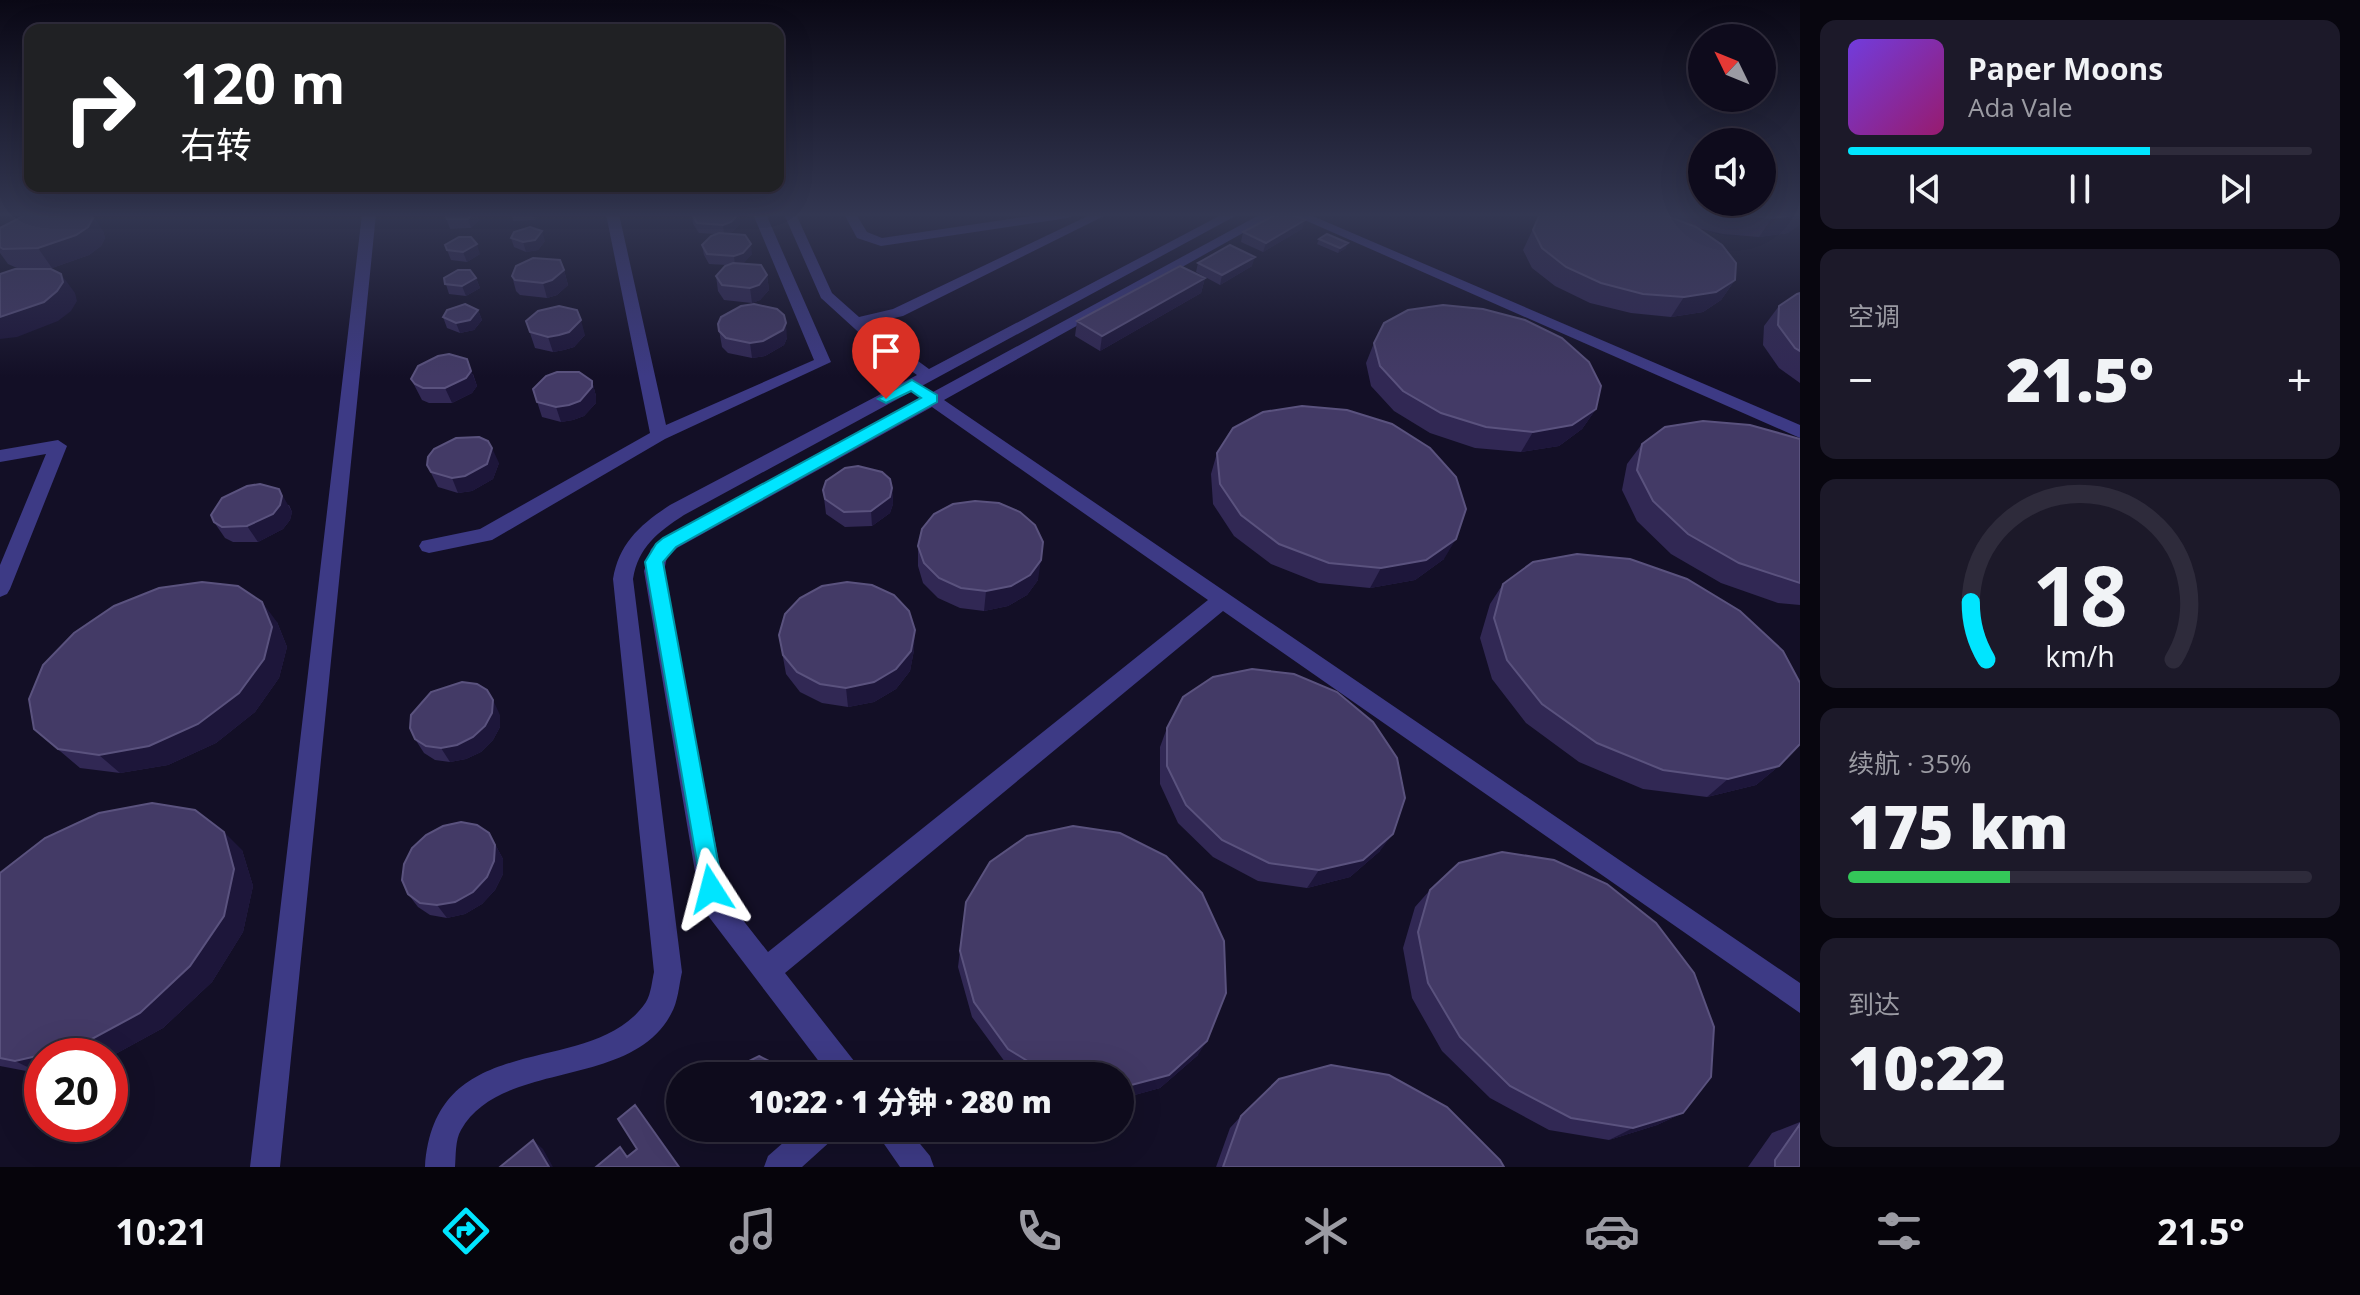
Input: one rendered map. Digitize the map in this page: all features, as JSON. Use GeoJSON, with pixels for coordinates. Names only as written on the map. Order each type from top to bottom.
{"type":"FeatureCollection","features":[{"type":"Feature","properties":{"kind":"lane"},"geometry":{"type":"LineString","coordinates":[[265,1167],[363,268]]}},
{"type":"Feature","properties":{"kind":"lane"},"geometry":{"type":"LineString","coordinates":[[624,268],[659,435]]}},
{"type":"Feature","properties":{"kind":"lane"},"geometry":{"type":"LineString","coordinates":[[429,546],[485,535],[659,435],[823,362],[783,268]]}},
{"type":"Feature","properties":{"kind":"lane"},"geometry":{"type":"LineString","coordinates":[[813,268],[821,287],[920,380],[932,399],[1800,999]]}},
{"type":"Feature","properties":{"kind":"lane"},"geometry":{"type":"LineString","coordinates":[[856,322],[898,313],[990,268]]}},
{"type":"Feature","properties":{"kind":"lane"},"geometry":{"type":"LineString","coordinates":[[440,1167],[442,1138],[451,1118],[470,1098],[493,1083],[619,1042],[641,1030],[656,1015],[668,994],[623,579],[630,549],[655,524],[677,510],[1130,268]]}},
{"type":"Feature","properties":{"kind":"lane"},"geometry":{"type":"LineString","coordinates":[[837,1062],[731,926],[718,908],[711,889],[654,562],[662,548],[670,543],[1171,268]]}},
{"type":"Feature","properties":{"kind":"lane"},"geometry":{"type":"LineString","coordinates":[[1423,268],[1800,432]]}},
{"type":"Feature","properties":{"kind":"lane"},"geometry":{"type":"LineString","coordinates":[[0,456],[58,446],[0,589]]}},
{"type":"Feature","properties":{"kind":"lane"},"geometry":{"type":"LineString","coordinates":[[766,971],[1222,600]]}},
{"type":"Feature","properties":{"kind":"lane"},"geometry":{"type":"LineString","coordinates":[[779,1167],[807,1142]]}},
{"type":"Feature","properties":{"kind":"lane"},"geometry":{"type":"LineString","coordinates":[[899,1142],[919,1167]]}},
{"type":"Feature","properties":{"kind":"building"},"geometry":{"type":"Polygon","coordinates":[[[515,268],[564,270],[543,283],[515,280],[512,276],[515,268]]]}},
{"type":"Feature","properties":{"kind":"building"},"geometry":{"type":"Polygon","coordinates":[[[723,268],[763,268],[767,275],[759,285],[750,288],[722,285],[716,276],[723,268]]]}},
{"type":"Feature","properties":{"kind":"building"},"geometry":{"type":"Polygon","coordinates":[[[1175,268],[1185,268],[1205,278],[1102,336],[1077,321],[1175,268]]]}},
{"type":"Feature","properties":{"kind":"building"},"geometry":{"type":"Polygon","coordinates":[[[1209,268],[1234,268],[1222,275],[1209,268]]]}},
{"type":"Feature","properties":{"kind":"building"},"geometry":{"type":"Polygon","coordinates":[[[1569,268],[1736,268],[1735,280],[1716,292],[1684,297],[1643,294],[1601,283],[1569,268]]]}},
{"type":"Feature","properties":{"kind":"building"},"geometry":{"type":"Polygon","coordinates":[[[15,269],[51,269],[61,274],[63,282],[44,302],[0,317],[0,274],[15,269]]]}},
{"type":"Feature","properties":{"kind":"building"},"geometry":{"type":"Polygon","coordinates":[[[458,270],[470,270],[476,278],[462,286],[445,284],[444,278],[458,270]]]}},
{"type":"Feature","properties":{"kind":"building"},"geometry":{"type":"Polygon","coordinates":[[[1800,293],[1800,351],[1778,325],[1779,306],[1800,293]]]}},
{"type":"Feature","properties":{"kind":"building"},"geometry":{"type":"Polygon","coordinates":[[[465,304],[478,310],[470,320],[456,323],[443,317],[447,310],[465,304]]]}},
{"type":"Feature","properties":{"kind":"building"},"geometry":{"type":"Polygon","coordinates":[[[754,304],[777,309],[784,315],[786,323],[783,330],[763,341],[750,343],[726,338],[719,331],[721,317],[741,306],[754,304]]]}},
{"type":"Feature","properties":{"kind":"building"},"geometry":{"type":"Polygon","coordinates":[[[1443,305],[1483,309],[1525,320],[1562,338],[1589,362],[1601,386],[1596,409],[1572,425],[1533,432],[1486,427],[1441,413],[1403,391],[1380,366],[1374,343],[1384,323],[1408,310],[1443,305]]]}},
{"type":"Feature","properties":{"kind":"building"},"geometry":{"type":"Polygon","coordinates":[[[559,306],[577,310],[581,320],[569,332],[559,335],[548,337],[530,332],[526,321],[538,311],[559,306]]]}},
{"type":"Feature","properties":{"kind":"building"},"geometry":{"type":"Polygon","coordinates":[[[449,354],[467,359],[471,371],[466,378],[445,388],[423,388],[411,379],[418,366],[449,354]]]}},
{"type":"Feature","properties":{"kind":"building"},"geometry":{"type":"Polygon","coordinates":[[[557,372],[579,372],[592,381],[592,387],[580,401],[569,405],[556,407],[537,402],[533,389],[546,376],[557,372]]]}},
{"type":"Feature","properties":{"kind":"building"},"geometry":{"type":"Polygon","coordinates":[[[1302,406],[1347,410],[1392,424],[1430,448],[1456,477],[1466,509],[1456,539],[1426,560],[1381,568],[1329,563],[1279,544],[1241,515],[1220,484],[1217,453],[1233,428],[1263,412],[1302,406]]]}},
{"type":"Feature","properties":{"kind":"building"},"geometry":{"type":"Polygon","coordinates":[[[1703,421],[1750,425],[1800,439],[1800,583],[1739,563],[1688,534],[1653,501],[1637,470],[1642,444],[1665,427],[1703,421]]]}},
{"type":"Feature","properties":{"kind":"building"},"geometry":{"type":"Polygon","coordinates":[[[479,437],[488,441],[492,448],[487,464],[465,476],[452,478],[431,472],[427,465],[428,457],[434,449],[456,438],[479,437]]]}},
{"type":"Feature","properties":{"kind":"building"},"geometry":{"type":"Polygon","coordinates":[[[858,466],[882,472],[890,479],[890,497],[871,511],[844,512],[825,499],[823,490],[826,481],[845,468],[858,466]]]}},
{"type":"Feature","properties":{"kind":"building"},"geometry":{"type":"Polygon","coordinates":[[[260,484],[279,489],[282,496],[280,505],[273,514],[247,526],[222,527],[214,522],[211,515],[222,498],[247,486],[260,484]]]}},
{"type":"Feature","properties":{"kind":"building"},"geometry":{"type":"Polygon","coordinates":[[[975,501],[999,503],[1020,512],[1035,525],[1043,542],[1041,560],[1030,575],[1011,586],[986,591],[961,588],[939,578],[924,563],[918,546],[922,529],[934,514],[953,504],[975,501]]]}},
{"type":"Feature","properties":{"kind":"building"},"geometry":{"type":"Polygon","coordinates":[[[1577,554],[1630,559],[1687,579],[1740,611],[1783,651],[1800,683],[1800,744],[1779,766],[1728,779],[1663,770],[1597,743],[1542,704],[1507,660],[1494,618],[1503,584],[1533,562],[1577,554]]]}},
{"type":"Feature","properties":{"kind":"building"},"geometry":{"type":"Polygon","coordinates":[[[202,582],[238,586],[262,602],[272,627],[264,659],[239,693],[198,724],[149,746],[99,755],[58,749],[34,729],[29,699],[43,665],[74,633],[114,606],[159,588],[202,582]]]}},
{"type":"Feature","properties":{"kind":"building"},"geometry":{"type":"Polygon","coordinates":[[[847,582],[872,585],[894,595],[909,611],[915,630],[911,651],[896,669],[874,682],[846,688],[820,684],[797,672],[783,655],[779,635],[785,614],[800,598],[822,586],[847,582]]]}},
{"type":"Feature","properties":{"kind":"building"},"geometry":{"type":"Polygon","coordinates":[[[1252,669],[1294,674],[1337,692],[1373,722],[1397,758],[1405,798],[1393,834],[1363,860],[1319,870],[1269,863],[1222,840],[1186,805],[1167,766],[1167,728],[1183,697],[1213,677],[1252,669]]]}},
{"type":"Feature","properties":{"kind":"building"},"geometry":{"type":"Polygon","coordinates":[[[462,682],[477,684],[487,690],[493,700],[492,713],[485,726],[457,745],[441,748],[426,746],[415,739],[410,728],[411,715],[431,692],[462,682]]]}},
{"type":"Feature","properties":{"kind":"building"},"geometry":{"type":"Polygon","coordinates":[[[152,803],[195,810],[224,832],[234,869],[224,916],[190,966],[140,1013],[94,1038],[24,1038],[24,1059],[0,1058],[0,873],[45,838],[99,813],[152,803]]]}},
{"type":"Feature","properties":{"kind":"building"},"geometry":{"type":"Polygon","coordinates":[[[461,822],[477,825],[489,833],[495,845],[494,861],[487,877],[473,892],[455,902],[437,905],[420,903],[408,894],[402,880],[404,864],[412,848],[426,835],[443,826],[461,822]]]}},
{"type":"Feature","properties":{"kind":"building"},"geometry":{"type":"Polygon","coordinates":[[[1073,826],[1120,833],[1166,856],[1202,893],[1224,941],[1226,993],[1207,1041],[1169,1075],[1134,1084],[1134,1062],[1029,1062],[1008,1049],[974,1002],[960,951],[966,902],[990,862],[1027,836],[1073,826]]]}},
{"type":"Feature","properties":{"kind":"building"},"geometry":{"type":"Polygon","coordinates":[[[1502,852],[1554,860],[1607,884],[1656,923],[1694,973],[1714,1027],[1711,1077],[1683,1113],[1633,1128],[1571,1118],[1510,1086],[1460,1037],[1428,983],[1418,932],[1430,890],[1459,863],[1502,852]]]}},
{"type":"Feature","properties":{"kind":"building"},"geometry":{"type":"Polygon","coordinates":[[[759,1056],[769,1062],[747,1062],[759,1056]]]}},
{"type":"Feature","properties":{"kind":"building"},"geometry":{"type":"Polygon","coordinates":[[[1331,1065],[1389,1075],[1447,1107],[1504,1167],[1223,1167],[1241,1116],[1279,1079],[1331,1065]]]}},
{"type":"Feature","properties":{"kind":"building"},"geometry":{"type":"Polygon","coordinates":[[[635,1105],[679,1167],[596,1167],[620,1147],[627,1157],[637,1149],[618,1119],[635,1105]]]}},
{"type":"Feature","properties":{"kind":"building"},"geometry":{"type":"Polygon","coordinates":[[[1800,1124],[1800,1167],[1775,1167],[1775,1160],[1800,1124]]]}},
{"type":"Feature","properties":{"kind":"building"},"geometry":{"type":"Polygon","coordinates":[[[533,1140],[549,1167],[500,1167],[533,1140]]]}},
{"type":"Feature","properties":{"kind":"route"},"geometry":{"type":"LineString","coordinates":[[711,889],[654,562],[662,548],[670,543],[932,399],[912,385],[886,399]]}}]}
